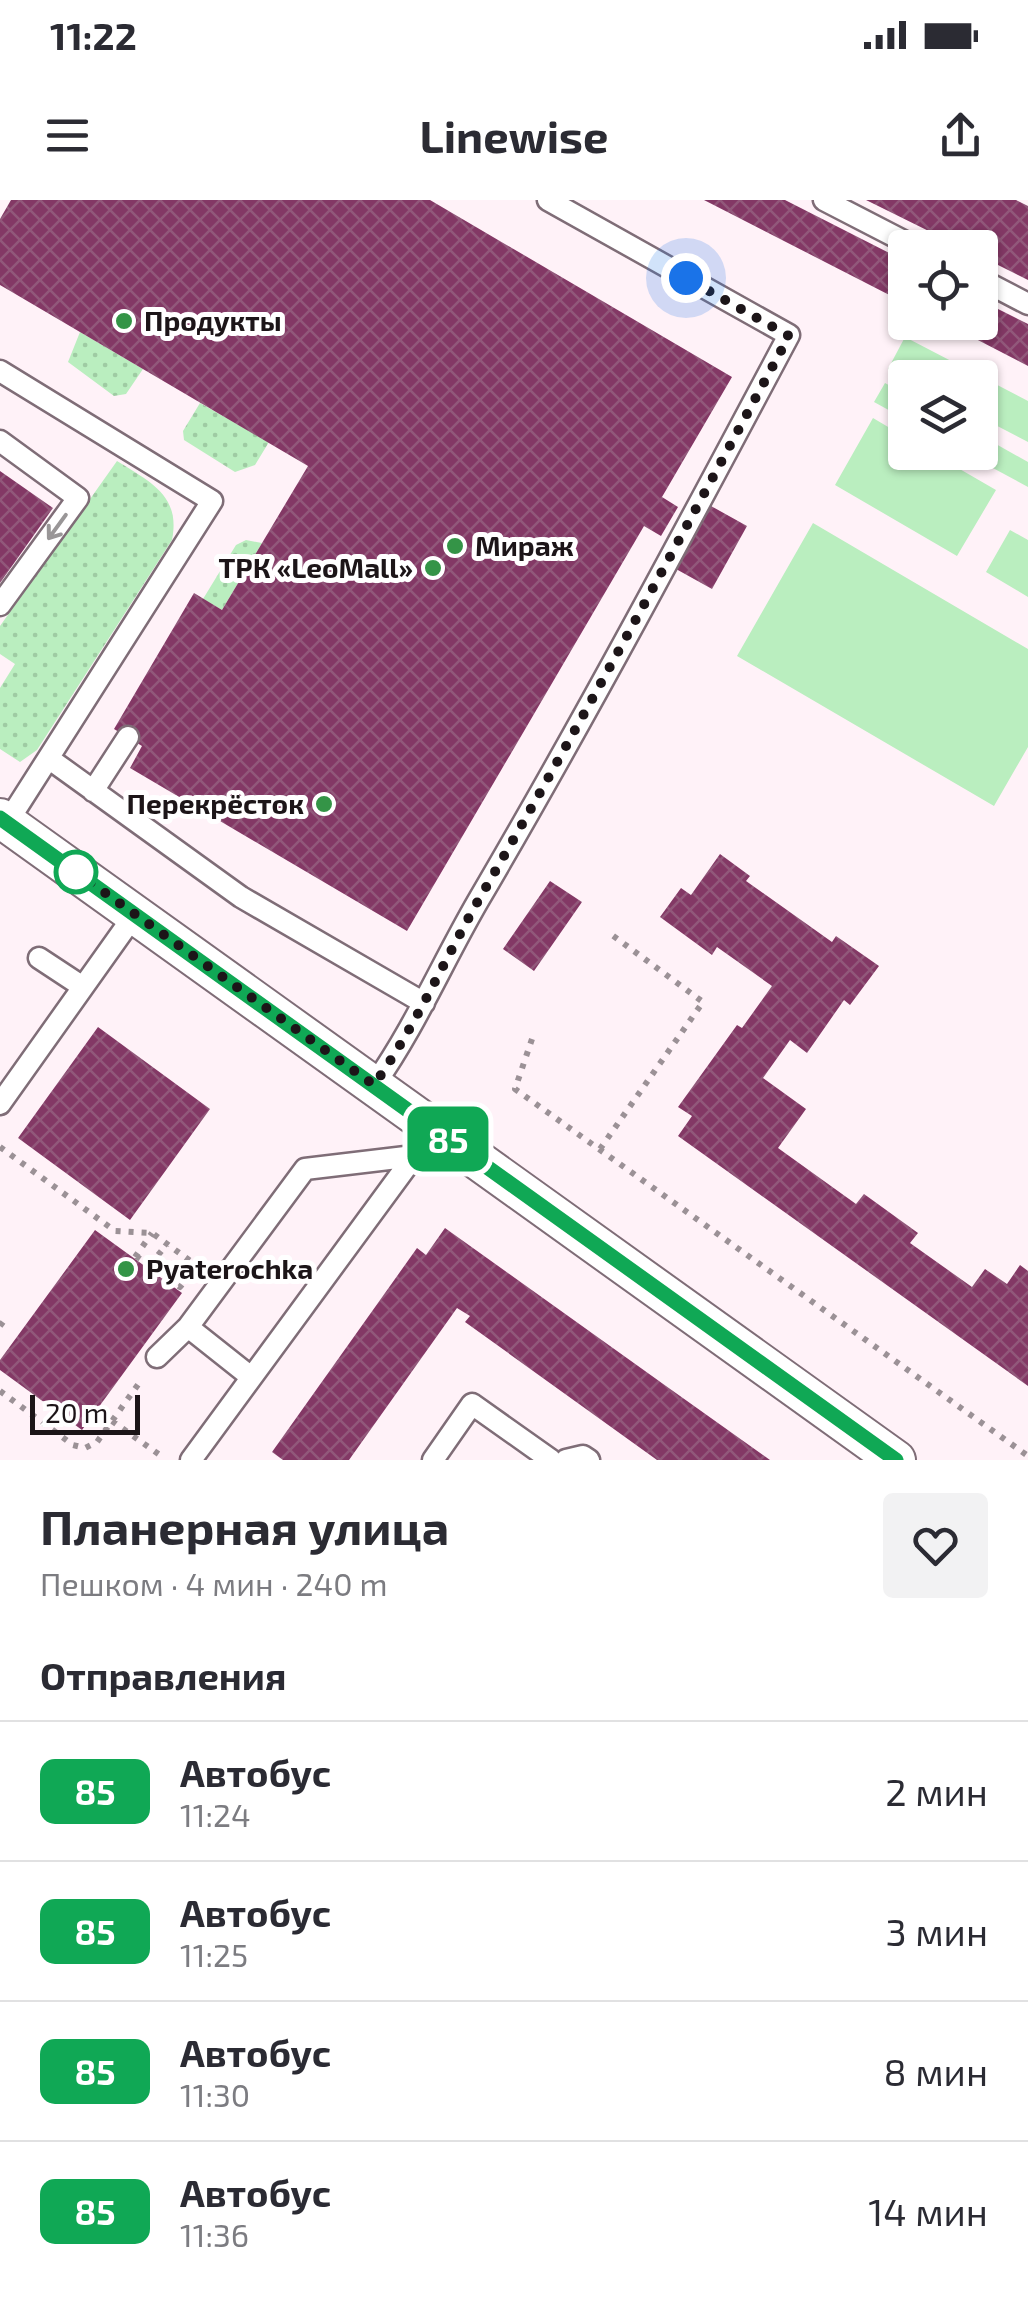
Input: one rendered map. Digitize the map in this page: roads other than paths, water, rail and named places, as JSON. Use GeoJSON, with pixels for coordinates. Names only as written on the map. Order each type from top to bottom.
{"type":"FeatureCollection","features":[{"type":"Feature","properties":{"kind":"street"},"geometry":{"type":"LineString","coordinates":[[3,820],[374,1085],[424,1143],[896,1460]]}},
{"type":"Feature","properties":{"kind":"lane"},"geometry":{"type":"LineString","coordinates":[[374,1085],[412,1030],[436,973],[589,712],[789,336],[548,200]]}},
{"type":"Feature","properties":{"kind":"lane"},"geometry":{"type":"LineString","coordinates":[[824,200],[888,233]]}},
{"type":"Feature","properties":{"kind":"lane"},"geometry":{"type":"LineString","coordinates":[[998,289],[1028,304]]}},
{"type":"Feature","properties":{"kind":"lane"},"geometry":{"type":"LineString","coordinates":[[0,372],[212,501],[51,760],[3,820]]}},
{"type":"Feature","properties":{"kind":"lane"},"geometry":{"type":"LineString","coordinates":[[0,441],[78,498],[0,605]]}},
{"type":"Feature","properties":{"kind":"lane"},"geometry":{"type":"LineString","coordinates":[[92,791],[128,737]]}},
{"type":"Feature","properties":{"kind":"lane"},"geometry":{"type":"LineString","coordinates":[[51,760],[241,897],[424,1002]]}},
{"type":"Feature","properties":{"kind":"lane"},"geometry":{"type":"LineString","coordinates":[[0,1104],[135,914]]}},
{"type":"Feature","properties":{"kind":"lane"},"geometry":{"type":"LineString","coordinates":[[39,958],[83,987]]}},
{"type":"Feature","properties":{"kind":"lane"},"geometry":{"type":"LineString","coordinates":[[157,1358],[188,1327],[304,1169],[424,1143]]}},
{"type":"Feature","properties":{"kind":"lane"},"geometry":{"type":"LineString","coordinates":[[191,1460],[424,1143]]}},
{"type":"Feature","properties":{"kind":"lane"},"geometry":{"type":"LineString","coordinates":[[188,1327],[252,1377]]}},
{"type":"Feature","properties":{"kind":"lane"},"geometry":{"type":"LineString","coordinates":[[433,1460],[472,1404],[551,1460]]}},
{"type":"Feature","properties":{"kind":"lane"},"geometry":{"type":"LineString","coordinates":[[566,1460],[583,1456],[589,1460]]}},
{"type":"Feature","properties":{"kind":"place","name":"Продукты"},"geometry":{"type":"Point","coordinates":[124,321]}},
{"type":"Feature","properties":{"kind":"place","name":"Мираж"},"geometry":{"type":"Point","coordinates":[455,546]}},
{"type":"Feature","properties":{"kind":"place","name":"ТРК «LeoMall»"},"geometry":{"type":"Point","coordinates":[433,568]}},
{"type":"Feature","properties":{"kind":"place","name":"Перекрёсток"},"geometry":{"type":"Point","coordinates":[324,804]}},
{"type":"Feature","properties":{"kind":"place","name":"Pyaterochka"},"geometry":{"type":"Point","coordinates":[126,1269]}}]}
